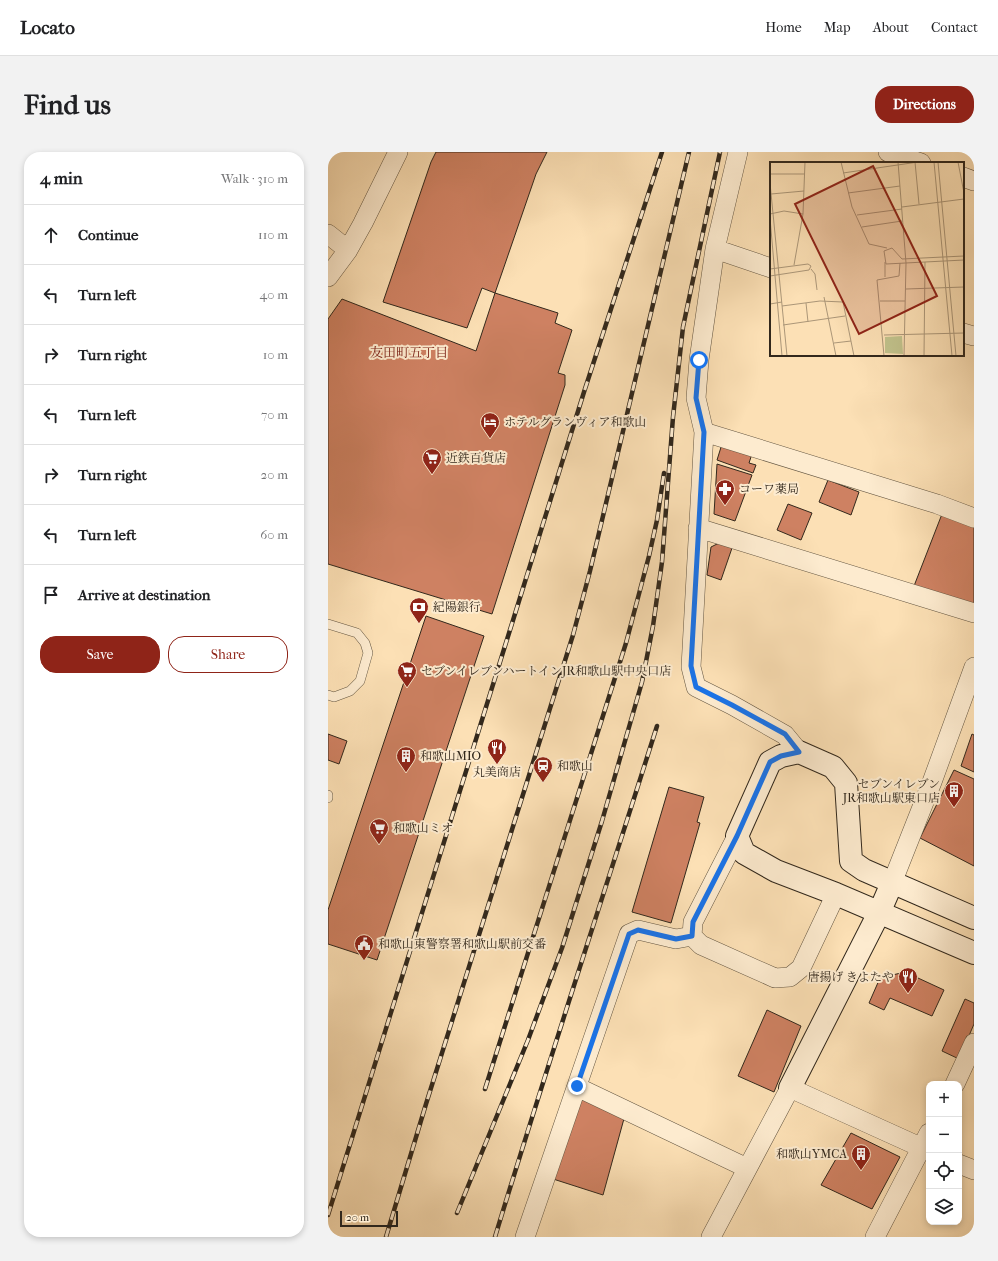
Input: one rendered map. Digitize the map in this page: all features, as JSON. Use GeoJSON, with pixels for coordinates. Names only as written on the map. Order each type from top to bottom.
{"type":"FeatureCollection","features":[{"type":"Feature","properties":{"kind":"street"},"geometry":{"type":"LineString","coordinates":[[328,277],[348,250],[398,152]]}},
{"type":"Feature","properties":{"kind":"street"},"geometry":{"type":"LineString","coordinates":[[738,152],[715,249],[699,360],[696,398],[704,432],[691,666],[696,687],[785,734],[799,752],[833,767],[846,783],[851,861],[864,870],[892,883],[974,918]]}},
{"type":"Feature","properties":{"kind":"street"},"geometry":{"type":"LineString","coordinates":[[888,152],[918,162]]}},
{"type":"Feature","properties":{"kind":"street"},"geometry":{"type":"LineString","coordinates":[[964,177],[974,181]]}},
{"type":"Feature","properties":{"kind":"street"},"geometry":{"type":"LineString","coordinates":[[328,234],[348,250]]}},
{"type":"Feature","properties":{"kind":"street"},"geometry":{"type":"LineString","coordinates":[[715,249],[770,268]]}},
{"type":"Feature","properties":{"kind":"street"},"geometry":{"type":"LineString","coordinates":[[964,332],[974,336]]}},
{"type":"Feature","properties":{"kind":"street"},"geometry":{"type":"LineString","coordinates":[[704,432],[937,504],[974,518]]}},
{"type":"Feature","properties":{"kind":"street"},"geometry":{"type":"LineString","coordinates":[[698,528],[974,613]]}},
{"type":"Feature","properties":{"kind":"street"},"geometry":{"type":"LineString","coordinates":[[711,1237],[790,1088],[879,913],[932,782],[974,667]]}},
{"type":"Feature","properties":{"kind":"street"},"geometry":{"type":"LineString","coordinates":[[799,752],[781,756],[770,762],[737,836],[693,922],[692,936],[701,945],[775,978],[790,977],[801,968],[836,894]]}},
{"type":"Feature","properties":{"kind":"street"},"geometry":{"type":"LineString","coordinates":[[737,836],[744,853],[776,871],[836,894],[974,953]]}},
{"type":"Feature","properties":{"kind":"street"},"geometry":{"type":"LineString","coordinates":[[525,1237],[629,934],[638,930],[676,939],[692,936]]}},
{"type":"Feature","properties":{"kind":"street"},"geometry":{"type":"LineString","coordinates":[[957,1081],[974,1043]]}},
{"type":"Feature","properties":{"kind":"street"},"geometry":{"type":"LineString","coordinates":[[577,1086],[747,1168]]}},
{"type":"Feature","properties":{"kind":"street"},"geometry":{"type":"LineString","coordinates":[[790,1088],[926,1144],[875,1237]]}},
{"type":"Feature","properties":{"kind":"street"},"geometry":{"type":"LineString","coordinates":[[962,1165],[974,1170]]}},
{"type":"Feature","properties":{"kind":"lane"},"geometry":{"type":"LineString","coordinates":[[328,624],[357,633],[365,643],[368,654],[360,681],[350,691],[334,697],[328,695]]}},
{"type":"Feature","properties":{"kind":"building"},"geometry":{"type":"Polygon","coordinates":[[[436,152],[547,152],[536,174],[495,293],[482,288],[467,328],[383,302],[431,162],[436,152]]]}},
{"type":"Feature","properties":{"kind":"building","name":"近鉄百貨店"},"geometry":{"type":"Polygon","coordinates":[[[495,293],[558,313],[555,323],[572,330],[558,373],[565,375],[565,385],[492,614],[328,564],[328,319],[342,299],[476,351],[495,293]]]}},
{"type":"Feature","properties":{"kind":"building"},"geometry":{"type":"Polygon","coordinates":[[[722,444],[752,454],[749,463],[756,465],[753,473],[717,460],[722,444]]]}},
{"type":"Feature","properties":{"kind":"building"},"geometry":{"type":"Polygon","coordinates":[[[717,464],[752,475],[735,521],[714,514],[717,464]]]}},
{"type":"Feature","properties":{"kind":"building"},"geometry":{"type":"Polygon","coordinates":[[[828,480],[859,492],[851,515],[819,502],[828,480]]]}},
{"type":"Feature","properties":{"kind":"building"},"geometry":{"type":"Polygon","coordinates":[[[788,504],[812,513],[801,540],[777,530],[788,504]]]}},
{"type":"Feature","properties":{"kind":"building"},"geometry":{"type":"Polygon","coordinates":[[[942,514],[974,525],[974,605],[914,586],[942,514]]]}},
{"type":"Feature","properties":{"kind":"building"},"geometry":{"type":"Polygon","coordinates":[[[719,543],[732,548],[721,580],[707,575],[711,547],[719,543]]]}},
{"type":"Feature","properties":{"kind":"building","name":"和歌山MIO"},"geometry":{"type":"Polygon","coordinates":[[[426,616],[484,636],[377,960],[328,944],[328,910],[426,616]]]}},
{"type":"Feature","properties":{"kind":"building"},"geometry":{"type":"Polygon","coordinates":[[[328,734],[347,741],[339,764],[328,760],[328,734]]]}},
{"type":"Feature","properties":{"kind":"building"},"geometry":{"type":"Polygon","coordinates":[[[972,734],[974,735],[974,772],[961,766],[972,734]]]}},
{"type":"Feature","properties":{"kind":"building","name":"セブンイレブン JR和歌山駅東口店"},"geometry":{"type":"Polygon","coordinates":[[[954,770],[974,779],[974,866],[920,838],[954,770]]]}},
{"type":"Feature","properties":{"kind":"building"},"geometry":{"type":"Polygon","coordinates":[[[669,787],[704,797],[697,822],[700,823],[671,923],[632,912],[669,787]]]}},
{"type":"Feature","properties":{"kind":"building","name":"唐揚げ きよたや"},"geometry":{"type":"Polygon","coordinates":[[[905,972],[944,990],[932,1016],[890,998],[884,1010],[869,1003],[880,978],[905,972]]]}},
{"type":"Feature","properties":{"kind":"building"},"geometry":{"type":"Polygon","coordinates":[[[965,999],[974,1003],[974,1024],[959,1059],[942,1051],[965,999]]]}},
{"type":"Feature","properties":{"kind":"building"},"geometry":{"type":"Polygon","coordinates":[[[767,1010],[801,1026],[774,1092],[738,1076],[767,1010]]]}},
{"type":"Feature","properties":{"kind":"building"},"geometry":{"type":"Polygon","coordinates":[[[580,1093],[625,1115],[603,1195],[550,1178],[580,1093]]]}},
{"type":"Feature","properties":{"kind":"building","name":"和歌山YMCA"},"geometry":{"type":"Polygon","coordinates":[[[851,1133],[900,1157],[872,1209],[821,1185],[851,1133]]]}},
{"type":"Feature","properties":{"kind":"railway"},"geometry":{"type":"LineString","coordinates":[[328,1215],[584,392],[662,152]]}},
{"type":"Feature","properties":{"kind":"railway"},"geometry":{"type":"LineString","coordinates":[[386,1237],[426,1104],[573,635],[590,571],[689,152]]}},
{"type":"Feature","properties":{"kind":"railway"},"geometry":{"type":"LineString","coordinates":[[457,1213],[528,1040],[562,948],[602,821],[642,682],[653,626],[662,562],[673,417],[683,327],[720,152]]}},
{"type":"Feature","properties":{"kind":"railway"},"geometry":{"type":"LineString","coordinates":[[485,1089],[626,643],[649,556],[657,520],[664,473]]}},
{"type":"Feature","properties":{"kind":"railway"},"geometry":{"type":"LineString","coordinates":[[495,1237],[657,726]]}},
{"type":"Feature","properties":{"kind":"place","name":"ホテルグランヴィア和歌山"},"geometry":{"type":"Point","coordinates":[490,439]}},
{"type":"Feature","properties":{"kind":"place","name":"近鉄百貨店"},"geometry":{"type":"Point","coordinates":[432,475]}},
{"type":"Feature","properties":{"kind":"place","name":"コーワ薬局"},"geometry":{"type":"Point","coordinates":[725,506]}},
{"type":"Feature","properties":{"kind":"place","name":"紀陽銀行"},"geometry":{"type":"Point","coordinates":[419,624]}},
{"type":"Feature","properties":{"kind":"place","name":"セブンイレブンハートインJR和歌山駅中央口店"},"geometry":{"type":"Point","coordinates":[407,688]}},
{"type":"Feature","properties":{"kind":"place","name":"丸美商店"},"geometry":{"type":"Point","coordinates":[497,765]}},
{"type":"Feature","properties":{"kind":"place","name":"和歌山MIO"},"geometry":{"type":"Point","coordinates":[406,773]}},
{"type":"Feature","properties":{"kind":"place","name":"和歌山"},"geometry":{"type":"Point","coordinates":[543,783]}},
{"type":"Feature","properties":{"kind":"place","name":"セブンイレブン JR和歌山駅東口店"},"geometry":{"type":"Point","coordinates":[954,808]}},
{"type":"Feature","properties":{"kind":"place","name":"和歌山ミオ"},"geometry":{"type":"Point","coordinates":[379,845]}},
{"type":"Feature","properties":{"kind":"place","name":"和歌山東警察署和歌山駅前交番"},"geometry":{"type":"Point","coordinates":[364,961]}},
{"type":"Feature","properties":{"kind":"place","name":"唐揚げ きよたや"},"geometry":{"type":"Point","coordinates":[908,994]}},
{"type":"Feature","properties":{"kind":"place","name":"和歌山YMCA"},"geometry":{"type":"Point","coordinates":[861,1171]}},
{"type":"Feature","properties":{"kind":"district","name":"友田町五丁目"},"geometry":{"type":"Point","coordinates":[409,352]}},
{"type":"Feature","properties":{"kind":"route"},"geometry":{"type":"LineString","coordinates":[[577,1086],[629,934],[638,930],[676,939],[692,936],[693,922],[737,836],[770,762],[781,756],[799,752],[785,734],[696,687],[691,666],[704,432],[696,398],[699,360]]}}]}
